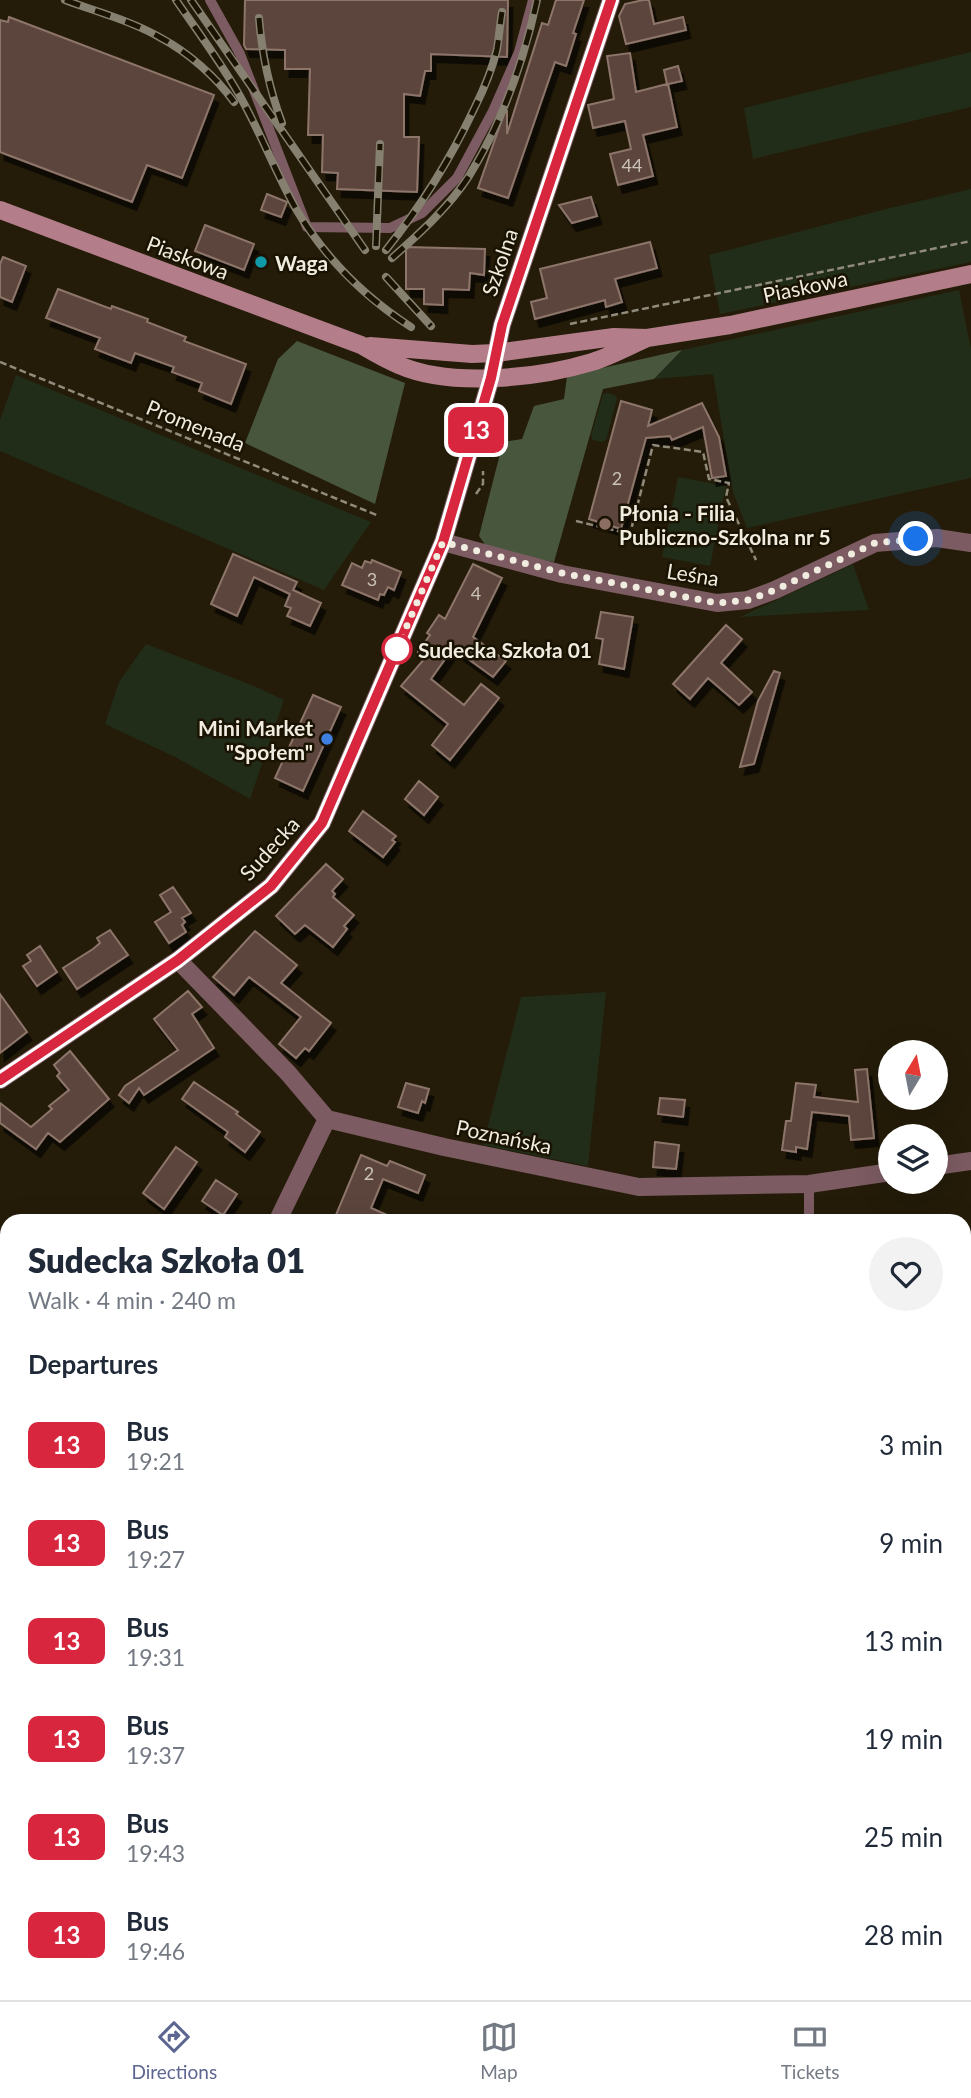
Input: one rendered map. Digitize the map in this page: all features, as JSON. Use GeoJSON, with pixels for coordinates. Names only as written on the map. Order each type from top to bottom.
{"type":"FeatureCollection","features":[{"type":"Feature","properties":{"kind":"main road","name":"Piaskowa"},"geometry":{"type":"LineString","coordinates":[[0,210],[361,345],[401,366],[439,376],[462,379],[531,374],[591,362],[647,338]]}},
{"type":"Feature","properties":{"kind":"main road","name":"Piaskowa"},"geometry":{"type":"LineString","coordinates":[[361,345],[432,352],[496,353],[614,337],[647,338],[730,325],[971,274]]}},
{"type":"Feature","properties":{"kind":"street","name":"Szkolna"},"geometry":{"type":"LineString","coordinates":[[443,542],[491,378],[502,325],[611,0]]}},
{"type":"Feature","properties":{"kind":"street","name":"Leśna"},"geometry":{"type":"LineString","coordinates":[[443,542],[562,573],[717,603],[748,600],[775,590],[875,543],[937,538],[971,543]]}},
{"type":"Feature","properties":{"kind":"street","name":"Sudecka"},"geometry":{"type":"LineString","coordinates":[[0,1080],[178,960],[271,886],[322,823],[443,542]]}},
{"type":"Feature","properties":{"kind":"street"},"geometry":{"type":"LineString","coordinates":[[178,960],[288,1073],[327,1119],[281,1214]]}},
{"type":"Feature","properties":{"kind":"street","name":"Poznańska"},"geometry":{"type":"LineString","coordinates":[[327,1119],[444,1147],[639,1187],[809,1184],[878,1174]]}},
{"type":"Feature","properties":{"kind":"street"},"geometry":{"type":"LineString","coordinates":[[948,1164],[971,1161]]}},
{"type":"Feature","properties":{"kind":"lane"},"geometry":{"type":"LineString","coordinates":[[210,0],[240,54],[307,227],[390,228],[422,213],[457,178],[499,99],[519,52],[533,0]]}},
{"type":"Feature","properties":{"kind":"lane"},"geometry":{"type":"LineString","coordinates":[[809,1184],[809,1214]]}},
{"type":"Feature","properties":{"kind":"path"},"geometry":{"type":"LineString","coordinates":[[571,324],[971,241]]}},
{"type":"Feature","properties":{"kind":"path","name":"Promenada"},"geometry":{"type":"LineString","coordinates":[[0,362],[379,516]]}},
{"type":"Feature","properties":{"kind":"path"},"geometry":{"type":"LineString","coordinates":[[576,521],[629,534],[653,445],[703,452],[709,479],[729,483],[726,497],[755,560]]}},
{"type":"Feature","properties":{"kind":"green space"},"geometry":{"type":"Polygon","coordinates":[[[971,52],[971,107],[753,159],[744,108],[971,52]]]}},
{"type":"Feature","properties":{"kind":"green space"},"geometry":{"type":"Polygon","coordinates":[[[971,189],[971,262],[720,314],[709,255],[971,189]]]}},
{"type":"Feature","properties":{"kind":"green space"},"geometry":{"type":"Polygon","coordinates":[[[959,290],[971,349],[971,478],[747,528],[733,492],[713,374],[654,379],[682,350],[959,290]]]}},
{"type":"Feature","properties":{"kind":"green space"},"geometry":{"type":"Polygon","coordinates":[[[297,341],[405,383],[375,504],[245,443],[278,359],[297,341]]]}},
{"type":"Feature","properties":{"kind":"green space"},"geometry":{"type":"Polygon","coordinates":[[[682,350],[654,379],[603,389],[554,562],[486,546],[479,536],[503,442],[522,439],[534,406],[564,399],[567,376],[682,350]]]}},
{"type":"Feature","properties":{"kind":"green space"},"geometry":{"type":"Polygon","coordinates":[[[16,375],[371,522],[324,590],[0,451],[0,420],[16,375]]]}},
{"type":"Feature","properties":{"kind":"green space"},"geometry":{"type":"Polygon","coordinates":[[[603,394],[615,395],[617,399],[606,440],[602,442],[593,440],[591,436],[603,394]]]}},
{"type":"Feature","properties":{"kind":"green space"},"geometry":{"type":"Polygon","coordinates":[[[678,477],[726,486],[710,566],[662,557],[678,477]]]}},
{"type":"Feature","properties":{"kind":"green space"},"geometry":{"type":"Polygon","coordinates":[[[853,564],[869,610],[740,617],[853,564]]]}},
{"type":"Feature","properties":{"kind":"green space"},"geometry":{"type":"Polygon","coordinates":[[[146,644],[284,700],[250,799],[175,757],[105,724],[119,682],[146,644]]]}},
{"type":"Feature","properties":{"kind":"green space"},"geometry":{"type":"Polygon","coordinates":[[[606,992],[588,1166],[483,1145],[521,997],[606,992]]]}},
{"type":"Feature","properties":{"kind":"building"},"geometry":{"type":"Polygon","coordinates":[[[245,0],[508,0],[507,57],[431,54],[431,71],[425,71],[420,96],[404,94],[404,137],[419,137],[417,192],[337,189],[338,173],[322,172],[323,135],[308,135],[310,69],[285,69],[285,50],[246,49],[245,0]]]}},
{"type":"Feature","properties":{"kind":"building"},"geometry":{"type":"Polygon","coordinates":[[[556,0],[584,0],[566,66],[555,62],[508,198],[478,188],[505,111],[507,134],[542,23],[548,25],[556,0]]]}},
{"type":"Feature","properties":{"kind":"building"},"geometry":{"type":"Polygon","coordinates":[[[649,0],[654,24],[683,17],[686,30],[626,44],[619,16],[625,4],[649,0]]]}},
{"type":"Feature","properties":{"kind":"building"},"geometry":{"type":"Polygon","coordinates":[[[9,17],[214,95],[182,178],[147,165],[132,202],[0,152],[0,20],[8,22],[9,17]]]}},
{"type":"Feature","properties":{"kind":"building"},"geometry":{"type":"Polygon","coordinates":[[[630,53],[636,92],[667,84],[664,70],[678,66],[682,81],[668,84],[677,127],[643,135],[653,176],[618,185],[610,154],[631,149],[625,121],[593,128],[588,105],[614,99],[607,56],[630,53]]]}},
{"type":"Feature","properties":{"kind":"building"},"geometry":{"type":"Polygon","coordinates":[[[267,194],[287,202],[281,217],[261,210],[267,194]]]}},
{"type":"Feature","properties":{"kind":"building"},"geometry":{"type":"Polygon","coordinates":[[[591,197],[597,216],[572,223],[559,205],[591,197]]]}},
{"type":"Feature","properties":{"kind":"building"},"geometry":{"type":"Polygon","coordinates":[[[205,225],[254,244],[244,270],[195,251],[205,225]]]}},
{"type":"Feature","properties":{"kind":"building"},"geometry":{"type":"Polygon","coordinates":[[[650,242],[657,268],[615,279],[622,302],[606,307],[605,300],[535,319],[531,302],[547,298],[540,269],[650,242]]]}},
{"type":"Feature","properties":{"kind":"building"},"geometry":{"type":"Polygon","coordinates":[[[406,247],[485,249],[484,275],[470,273],[469,290],[443,289],[443,305],[424,304],[424,289],[406,289],[406,247]]]}},
{"type":"Feature","properties":{"kind":"building"},"geometry":{"type":"Polygon","coordinates":[[[3,257],[26,266],[12,302],[0,297],[0,264],[3,257]]]}},
{"type":"Feature","properties":{"kind":"building"},"geometry":{"type":"Polygon","coordinates":[[[58,289],[111,309],[112,306],[148,319],[147,322],[186,337],[184,341],[246,364],[231,404],[199,391],[202,383],[172,372],[174,367],[135,353],[131,363],[95,349],[100,338],[46,318],[58,289]]]}},
{"type":"Feature","properties":{"kind":"building"},"geometry":{"type":"Polygon","coordinates":[[[621,401],[652,410],[648,426],[702,403],[719,437],[726,476],[712,478],[703,427],[672,440],[670,436],[646,438],[621,529],[589,519],[621,401]]]}},
{"type":"Feature","properties":{"kind":"building"},"geometry":{"type":"Polygon","coordinates":[[[233,554],[297,582],[293,590],[321,603],[310,626],[287,616],[291,608],[285,606],[290,594],[254,577],[237,616],[211,604],[233,554]]]}},
{"type":"Feature","properties":{"kind":"building"},"geometry":{"type":"Polygon","coordinates":[[[372,560],[401,572],[394,590],[388,587],[378,600],[342,585],[352,563],[362,568],[365,561],[371,563],[372,560]]]}},
{"type":"Feature","properties":{"kind":"building"},"geometry":{"type":"Polygon","coordinates":[[[473,564],[502,578],[473,637],[506,661],[493,677],[453,648],[431,679],[464,705],[481,684],[499,698],[450,760],[432,745],[448,724],[401,686],[426,657],[418,652],[430,635],[427,633],[439,615],[445,619],[473,564]]]}},
{"type":"Feature","properties":{"kind":"building"},"geometry":{"type":"Polygon","coordinates":[[[601,612],[633,617],[624,669],[599,664],[603,639],[596,638],[601,612]]]}},
{"type":"Feature","properties":{"kind":"building"},"geometry":{"type":"Polygon","coordinates":[[[726,625],[742,639],[721,663],[752,692],[739,705],[708,678],[690,699],[673,684],[726,625]]]}},
{"type":"Feature","properties":{"kind":"building"},"geometry":{"type":"Polygon","coordinates":[[[774,671],[780,673],[754,764],[740,767],[758,701],[774,671]]]}},
{"type":"Feature","properties":{"kind":"building"},"geometry":{"type":"Polygon","coordinates":[[[313,695],[341,707],[303,791],[275,778],[313,695]]]}},
{"type":"Feature","properties":{"kind":"building"},"geometry":{"type":"Polygon","coordinates":[[[419,781],[438,797],[424,815],[405,799],[419,781]]]}},
{"type":"Feature","properties":{"kind":"building"},"geometry":{"type":"Polygon","coordinates":[[[363,811],[396,836],[392,840],[395,842],[383,857],[349,831],[363,811]]]}},
{"type":"Feature","properties":{"kind":"building"},"geometry":{"type":"Polygon","coordinates":[[[326,864],[343,879],[332,891],[335,894],[333,897],[354,915],[344,926],[347,929],[333,947],[305,925],[295,934],[276,916],[326,864]]]}},
{"type":"Feature","properties":{"kind":"building"},"geometry":{"type":"Polygon","coordinates":[[[173,887],[191,913],[182,918],[186,932],[169,943],[155,922],[171,912],[160,895],[173,887]]]}},
{"type":"Feature","properties":{"kind":"building"},"geometry":{"type":"Polygon","coordinates":[[[110,930],[128,955],[77,989],[63,968],[93,949],[100,943],[97,938],[110,930]]]}},
{"type":"Feature","properties":{"kind":"building"},"geometry":{"type":"Polygon","coordinates":[[[255,931],[297,965],[281,983],[331,1023],[309,1051],[305,1048],[296,1058],[279,1044],[301,1017],[249,977],[234,995],[213,977],[255,931]]]}},
{"type":"Feature","properties":{"kind":"building"},"geometry":{"type":"Polygon","coordinates":[[[40,946],[57,972],[37,986],[23,966],[31,961],[27,955],[40,946]]]}},
{"type":"Feature","properties":{"kind":"building"},"geometry":{"type":"Polygon","coordinates":[[[188,991],[202,1007],[192,1014],[214,1048],[144,1095],[139,1088],[129,1103],[119,1095],[125,1086],[178,1050],[154,1019],[188,991]]]}},
{"type":"Feature","properties":{"kind":"building"},"geometry":{"type":"Polygon","coordinates":[[[0,994],[27,1032],[0,1053],[0,994]]]}},
{"type":"Feature","properties":{"kind":"building"},"geometry":{"type":"Polygon","coordinates":[[[70,1051],[109,1099],[60,1142],[48,1133],[36,1149],[0,1123],[0,1103],[31,1127],[52,1109],[49,1106],[69,1090],[57,1076],[60,1073],[54,1065],[70,1051]]]}},
{"type":"Feature","properties":{"kind":"building"},"geometry":{"type":"Polygon","coordinates":[[[867,1069],[874,1138],[851,1140],[849,1116],[812,1112],[807,1149],[796,1147],[796,1152],[782,1150],[786,1121],[791,1121],[796,1083],[816,1085],[814,1097],[858,1102],[855,1070],[867,1069]]]}},
{"type":"Feature","properties":{"kind":"building"},"geometry":{"type":"Polygon","coordinates":[[[194,1082],[238,1112],[236,1114],[260,1132],[245,1152],[225,1137],[228,1132],[182,1099],[194,1082]]]}},
{"type":"Feature","properties":{"kind":"building"},"geometry":{"type":"Polygon","coordinates":[[[406,1083],[429,1089],[425,1103],[422,1101],[418,1113],[398,1107],[406,1083]]]}},
{"type":"Feature","properties":{"kind":"building"},"geometry":{"type":"Polygon","coordinates":[[[660,1098],[685,1100],[683,1117],[658,1114],[660,1098]]]}},
{"type":"Feature","properties":{"kind":"building"},"geometry":{"type":"Polygon","coordinates":[[[655,1142],[679,1145],[676,1169],[653,1167],[655,1142]]]}},
{"type":"Feature","properties":{"kind":"building"},"geometry":{"type":"Polygon","coordinates":[[[176,1147],[197,1162],[164,1209],[143,1193],[176,1147]]]}},
{"type":"Feature","properties":{"kind":"building"},"geometry":{"type":"Polygon","coordinates":[[[361,1155],[387,1166],[390,1161],[425,1175],[418,1193],[383,1179],[371,1208],[385,1214],[336,1214],[361,1155]]]}},
{"type":"Feature","properties":{"kind":"building"},"geometry":{"type":"Polygon","coordinates":[[[216,1180],[237,1194],[224,1214],[202,1201],[216,1180]]]}},
{"type":"Feature","properties":{"kind":"railway"},"geometry":{"type":"LineString","coordinates":[[65,0],[114,17],[171,44],[201,66],[234,102]]}},
{"type":"Feature","properties":{"kind":"railway"},"geometry":{"type":"LineString","coordinates":[[176,0],[241,98],[296,209],[319,244],[361,289],[411,327]]}},
{"type":"Feature","properties":{"kind":"railway"},"geometry":{"type":"LineString","coordinates":[[191,0],[365,250]]}},
{"type":"Feature","properties":{"kind":"railway"},"geometry":{"type":"LineString","coordinates":[[392,258],[452,199],[481,156],[510,91],[526,45],[537,0]]}},
{"type":"Feature","properties":{"kind":"railway"},"geometry":{"type":"LineString","coordinates":[[386,250],[434,182],[477,102],[495,57],[502,12]]}},
{"type":"Feature","properties":{"kind":"railway"},"geometry":{"type":"LineString","coordinates":[[259,18],[267,71],[282,123]]}},
{"type":"Feature","properties":{"kind":"railway"},"geometry":{"type":"LineString","coordinates":[[376,246],[380,144]]}},
{"type":"Feature","properties":{"kind":"railway"},"geometry":{"type":"LineString","coordinates":[[386,277],[431,326]]}},
{"type":"Feature","properties":{"kind":"bus line","name":"13"},"geometry":{"type":"LineString","coordinates":[[0,1080],[178,960],[271,886],[322,823],[443,542],[491,378],[502,325],[611,0]]}},
{"type":"Feature","properties":{"kind":"place","name":"Waga"},"geometry":{"type":"Point","coordinates":[261,262]}},
{"type":"Feature","properties":{"kind":"place","name":"Płonia - Filia Publiczno-Szkolna nr 5"},"geometry":{"type":"Point","coordinates":[605,524]}},
{"type":"Feature","properties":{"kind":"place","name":"Sudecka Szkoła 01"},"geometry":{"type":"Point","coordinates":[397,649]}},
{"type":"Feature","properties":{"kind":"place","name":"Mini Market \"Społem\""},"geometry":{"type":"Point","coordinates":[327,739]}},
{"type":"Feature","properties":{"kind":"route"},"geometry":{"type":"LineString","coordinates":[[397,649],[443,542],[562,573],[717,603],[748,600],[775,590],[875,543],[916,539]]}}]}
